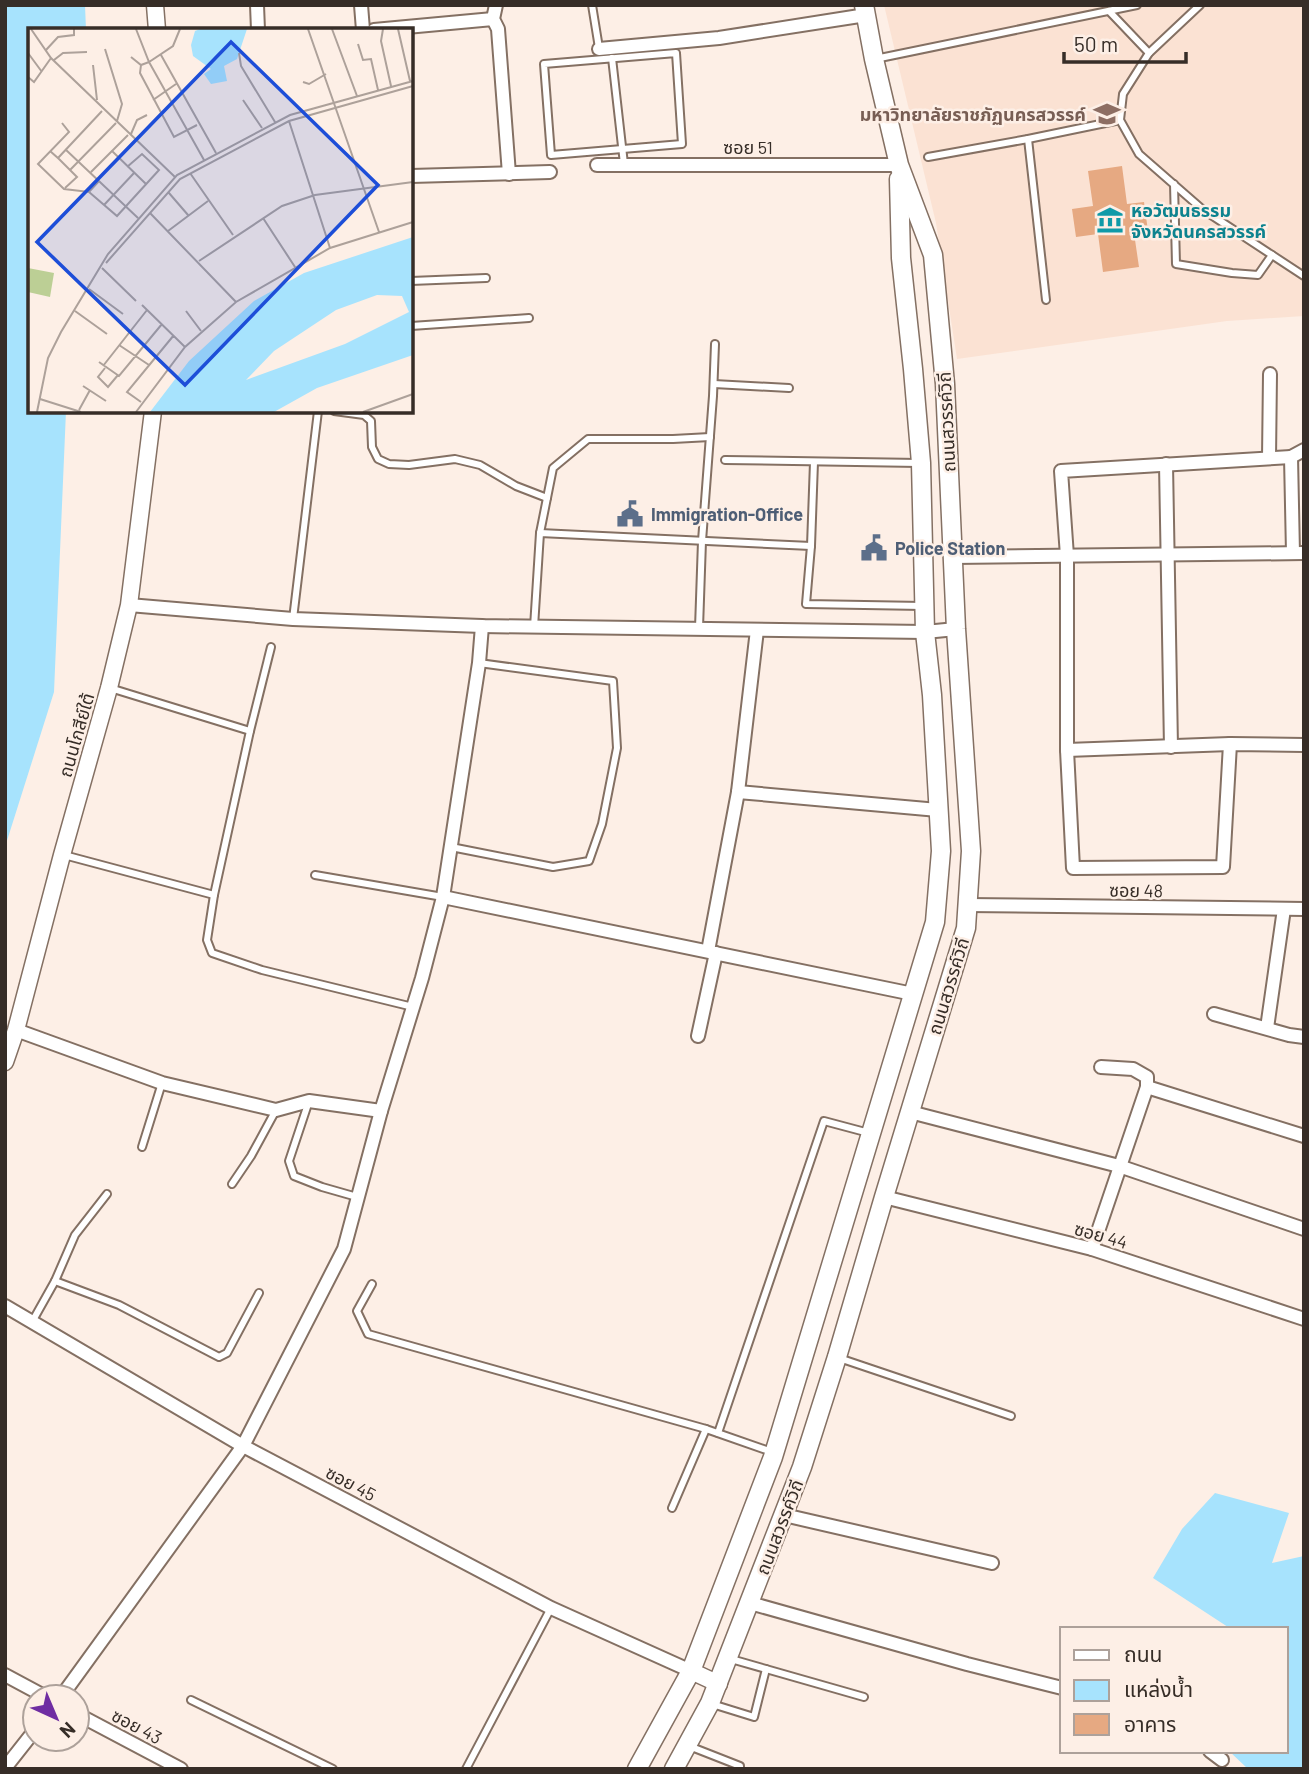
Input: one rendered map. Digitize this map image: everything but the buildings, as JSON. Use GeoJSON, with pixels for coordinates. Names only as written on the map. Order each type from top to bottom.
{"type":"FeatureCollection","features":[{"type":"Feature","properties":{"kind":"main road","name":"ถนนสวรรค์วิถี"},"geometry":{"type":"LineString","coordinates":[[674,1769],[719,1684],[802,1467],[838,1357],[965,928],[971,850],[956,629],[945,384],[933,255],[899,165],[865,10]]}},
{"type":"Feature","properties":{"kind":"main road","name":"ถนนสวรรค์วิถี"},"geometry":{"type":"LineString","coordinates":[[637,1769],[691,1671],[774,1453],[935,922],[940,851],[932,695],[925,632],[921,463],[901,258],[899,165]]}},
{"type":"Feature","properties":{"kind":"street"},"geometry":{"type":"LineString","coordinates":[[155,5],[157,28]]}},
{"type":"Feature","properties":{"kind":"street"},"geometry":{"type":"LineString","coordinates":[[257,5],[258,28]]}},
{"type":"Feature","properties":{"kind":"street"},"geometry":{"type":"LineString","coordinates":[[360,5],[363,28]]}},
{"type":"Feature","properties":{"kind":"street"},"geometry":{"type":"LineString","coordinates":[[496,5],[492,19],[498,29],[509,174]]}},
{"type":"Feature","properties":{"kind":"street"},"geometry":{"type":"LineString","coordinates":[[599,49],[719,38],[865,10]]}},
{"type":"Feature","properties":{"kind":"street"},"geometry":{"type":"LineString","coordinates":[[395,28],[492,19]]}},
{"type":"Feature","properties":{"kind":"street","name":"ซอย 51"},"geometry":{"type":"LineString","coordinates":[[597,165],[899,165]]}},
{"type":"Feature","properties":{"kind":"street"},"geometry":{"type":"LineString","coordinates":[[413,176],[550,172]]}},
{"type":"Feature","properties":{"kind":"street"},"geometry":{"type":"LineString","coordinates":[[1269,458],[1270,374]]}},
{"type":"Feature","properties":{"kind":"street","name":"ถนนโกสีย์ใต้"},"geometry":{"type":"LineString","coordinates":[[5,1062],[109,688],[129,605],[153,413]]}},
{"type":"Feature","properties":{"kind":"street"},"geometry":{"type":"LineString","coordinates":[[1230,744],[1223,867],[1073,868],[1067,750],[1067,556],[1061,471],[1291,457],[1304,450]]}},
{"type":"Feature","properties":{"kind":"street"},"geometry":{"type":"LineString","coordinates":[[953,557],[1299,553],[1291,457]]}},
{"type":"Feature","properties":{"kind":"street"},"geometry":{"type":"LineString","coordinates":[[1166,464],[1171,747]]}},
{"type":"Feature","properties":{"kind":"street"},"geometry":{"type":"LineString","coordinates":[[129,605],[293,619],[482,626],[925,632],[956,629]]}},
{"type":"Feature","properties":{"kind":"street"},"geometry":{"type":"LineString","coordinates":[[71,1683],[243,1446],[344,1249],[443,897],[479,663],[482,626]]}},
{"type":"Feature","properties":{"kind":"street"},"geometry":{"type":"LineString","coordinates":[[698,1036],[738,792],[757,630]]}},
{"type":"Feature","properties":{"kind":"street"},"geometry":{"type":"LineString","coordinates":[[1067,750],[1230,744],[1304,745]]}},
{"type":"Feature","properties":{"kind":"street"},"geometry":{"type":"LineString","coordinates":[[738,792],[938,810]]}},
{"type":"Feature","properties":{"kind":"street"},"geometry":{"type":"LineString","coordinates":[[443,897],[914,994]]}},
{"type":"Feature","properties":{"kind":"street","name":"ซอย 48"},"geometry":{"type":"LineString","coordinates":[[967,905],[1304,909]]}},
{"type":"Feature","properties":{"kind":"street"},"geometry":{"type":"LineString","coordinates":[[1267,1028],[1284,909]]}},
{"type":"Feature","properties":{"kind":"street"},"geometry":{"type":"LineString","coordinates":[[1214,1014],[1304,1037]]}},
{"type":"Feature","properties":{"kind":"street"},"geometry":{"type":"LineString","coordinates":[[16,1030],[162,1083],[276,1110],[309,1101],[381,1111]]}},
{"type":"Feature","properties":{"kind":"street"},"geometry":{"type":"LineString","coordinates":[[1092,1249],[1147,1087],[1147,1077],[1133,1069],[1101,1067]]}},
{"type":"Feature","properties":{"kind":"street"},"geometry":{"type":"LineString","coordinates":[[1147,1087],[1304,1136]]}},
{"type":"Feature","properties":{"kind":"street"},"geometry":{"type":"LineString","coordinates":[[910,1112],[1119,1166],[1304,1229]]}},
{"type":"Feature","properties":{"kind":"street","name":"ซอย 44"},"geometry":{"type":"LineString","coordinates":[[884,1197],[1092,1249],[1304,1319]]}},
{"type":"Feature","properties":{"kind":"street","name":"ซอย 45"},"geometry":{"type":"LineString","coordinates":[[5,1306],[243,1446],[551,1608],[691,1671]]}},
{"type":"Feature","properties":{"kind":"street"},"geometry":{"type":"LineString","coordinates":[[783,1515],[992,1563]]}},
{"type":"Feature","properties":{"kind":"street"},"geometry":{"type":"LineString","coordinates":[[750,1603],[1060,1687]]}},
{"type":"Feature","properties":{"kind":"street"},"geometry":{"type":"LineString","coordinates":[[691,1671],[719,1684]]}},
{"type":"Feature","properties":{"kind":"street"},"geometry":{"type":"LineString","coordinates":[[5,1675],[21,1684]]}},
{"type":"Feature","properties":{"kind":"street","name":"ซอย 43"},"geometry":{"type":"LineString","coordinates":[[91,1721],[181,1769]]}},
{"type":"Feature","properties":{"kind":"street"},"geometry":{"type":"LineString","coordinates":[[5,1768],[21,1748]]}},
{"type":"Feature","properties":{"kind":"street"},"geometry":{"type":"LineString","coordinates":[[1213,1753],[1222,1760]]}},
{"type":"Feature","properties":{"kind":"lane"},"geometry":{"type":"LineString","coordinates":[[592,5],[599,49]]}},
{"type":"Feature","properties":{"kind":"lane"},"geometry":{"type":"LineString","coordinates":[[874,59],[1137,5]]}},
{"type":"Feature","properties":{"kind":"lane"},"geometry":{"type":"LineString","coordinates":[[1200,5],[1149,53],[1123,94],[1120,120],[1139,154],[1202,209],[1304,276]]}},
{"type":"Feature","properties":{"kind":"lane"},"geometry":{"type":"LineString","coordinates":[[1109,11],[1149,53]]}},
{"type":"Feature","properties":{"kind":"lane"},"geometry":{"type":"LineString","coordinates":[[676,53],[682,144],[622,149],[551,155],[544,64],[676,53]]}},
{"type":"Feature","properties":{"kind":"lane"},"geometry":{"type":"LineString","coordinates":[[612,58],[624,165]]}},
{"type":"Feature","properties":{"kind":"lane"},"geometry":{"type":"LineString","coordinates":[[928,157],[1120,120]]}},
{"type":"Feature","properties":{"kind":"lane"},"geometry":{"type":"LineString","coordinates":[[1028,139],[1046,300]]}},
{"type":"Feature","properties":{"kind":"lane"},"geometry":{"type":"LineString","coordinates":[[1174,184],[1176,264],[1258,275],[1272,255]]}},
{"type":"Feature","properties":{"kind":"lane"},"geometry":{"type":"LineString","coordinates":[[413,281],[486,278]]}},
{"type":"Feature","properties":{"kind":"lane"},"geometry":{"type":"LineString","coordinates":[[413,326],[529,318]]}},
{"type":"Feature","properties":{"kind":"lane"},"geometry":{"type":"LineString","coordinates":[[699,629],[715,344]]}},
{"type":"Feature","properties":{"kind":"lane"},"geometry":{"type":"LineString","coordinates":[[714,384],[789,388]]}},
{"type":"Feature","properties":{"kind":"lane"},"geometry":{"type":"LineString","coordinates":[[293,619],[318,413]]}},
{"type":"Feature","properties":{"kind":"lane"},"geometry":{"type":"LineString","coordinates":[[349,413],[364,415],[370,421],[372,447],[378,459],[389,464],[409,465],[455,459],[480,465],[516,486],[547,498]]}},
{"type":"Feature","properties":{"kind":"lane"},"geometry":{"type":"LineString","coordinates":[[534,627],[540,533],[553,468],[589,439],[710,438]]}},
{"type":"Feature","properties":{"kind":"lane"},"geometry":{"type":"LineString","coordinates":[[725,460],[921,463]]}},
{"type":"Feature","properties":{"kind":"lane"},"geometry":{"type":"LineString","coordinates":[[814,462],[806,604],[925,606]]}},
{"type":"Feature","properties":{"kind":"lane"},"geometry":{"type":"LineString","coordinates":[[540,533],[811,546]]}},
{"type":"Feature","properties":{"kind":"lane"},"geometry":{"type":"LineString","coordinates":[[271,647],[214,895],[207,940],[212,953],[262,970],[413,1007]]}},
{"type":"Feature","properties":{"kind":"lane"},"geometry":{"type":"LineString","coordinates":[[451,847],[553,867],[589,861],[602,824],[617,748],[613,681],[479,663]]}},
{"type":"Feature","properties":{"kind":"lane"},"geometry":{"type":"LineString","coordinates":[[109,688],[250,731]]}},
{"type":"Feature","properties":{"kind":"lane"},"geometry":{"type":"LineString","coordinates":[[62,855],[214,895]]}},
{"type":"Feature","properties":{"kind":"lane"},"geometry":{"type":"LineString","coordinates":[[315,875],[443,897]]}},
{"type":"Feature","properties":{"kind":"lane"},"geometry":{"type":"LineString","coordinates":[[142,1147],[162,1083]]}},
{"type":"Feature","properties":{"kind":"lane"},"geometry":{"type":"LineString","coordinates":[[309,1101],[289,1161],[294,1176],[358,1198]]}},
{"type":"Feature","properties":{"kind":"lane"},"geometry":{"type":"LineString","coordinates":[[232,1184],[276,1110]]}},
{"type":"Feature","properties":{"kind":"lane"},"geometry":{"type":"LineString","coordinates":[[718,1433],[824,1121],[871,1134]]}},
{"type":"Feature","properties":{"kind":"lane"},"geometry":{"type":"LineString","coordinates":[[32,1322],[55,1281],[75,1235],[107,1194]]}},
{"type":"Feature","properties":{"kind":"lane"},"geometry":{"type":"LineString","coordinates":[[55,1281],[119,1305],[219,1357],[227,1353],[258,1293]]}},
{"type":"Feature","properties":{"kind":"lane"},"geometry":{"type":"LineString","coordinates":[[372,1284],[357,1311],[368,1334],[706,1429],[774,1453]]}},
{"type":"Feature","properties":{"kind":"lane"},"geometry":{"type":"LineString","coordinates":[[838,1357],[1012,1416]]}},
{"type":"Feature","properties":{"kind":"lane"},"geometry":{"type":"LineString","coordinates":[[672,1508],[706,1429]]}},
{"type":"Feature","properties":{"kind":"lane"},"geometry":{"type":"LineString","coordinates":[[466,1769],[551,1608]]}},
{"type":"Feature","properties":{"kind":"lane"},"geometry":{"type":"LineString","coordinates":[[729,1658],[864,1697]]}},
{"type":"Feature","properties":{"kind":"lane"},"geometry":{"type":"LineString","coordinates":[[710,1703],[754,1717],[765,1669]]}},
{"type":"Feature","properties":{"kind":"lane"},"geometry":{"type":"LineString","coordinates":[[191,1700],[333,1769]]}},
{"type":"Feature","properties":{"kind":"lane"},"geometry":{"type":"LineString","coordinates":[[687,1745],[740,1766],[740,1769]]}},
{"type":"Feature","properties":{"kind":"shaded area","name":"มหาวิทยาลัยราชภัฏนครสวรรค์"},"geometry":{"type":"Polygon","coordinates":[[[884,5],[1304,5],[1304,316],[1227,321],[957,359],[936,223],[884,5]]]}},
{"type":"Feature","properties":{"kind":"water"},"geometry":{"type":"Polygon","coordinates":[[[5,5],[85,5],[86,28],[28,28],[28,413],[66,413],[54,692],[5,847],[5,5]]]}},
{"type":"Feature","properties":{"kind":"water"},"geometry":{"type":"Polygon","coordinates":[[[1215,1493],[1289,1513],[1272,1563],[1304,1556],[1304,1769],[1248,1769],[1231,1753],[1288,1753],[1288,1627],[1228,1627],[1153,1578],[1182,1529],[1215,1493]]]}},
{"type":"Feature","properties":{"kind":"place","name":"มหาวิทยาลัยราชภัฏนครสวรรค์"},"geometry":{"type":"Point","coordinates":[1107,114]}},
{"type":"Feature","properties":{"kind":"place","name":"หอวัฒนธรรม จังหวัดนครสวรรค์"},"geometry":{"type":"Point","coordinates":[1110,220]}},
{"type":"Feature","properties":{"kind":"place","name":"Immigration-Office"},"geometry":{"type":"Point","coordinates":[630,514]}},
{"type":"Feature","properties":{"kind":"place","name":"Police Station"},"geometry":{"type":"Point","coordinates":[874,548]}}]}
